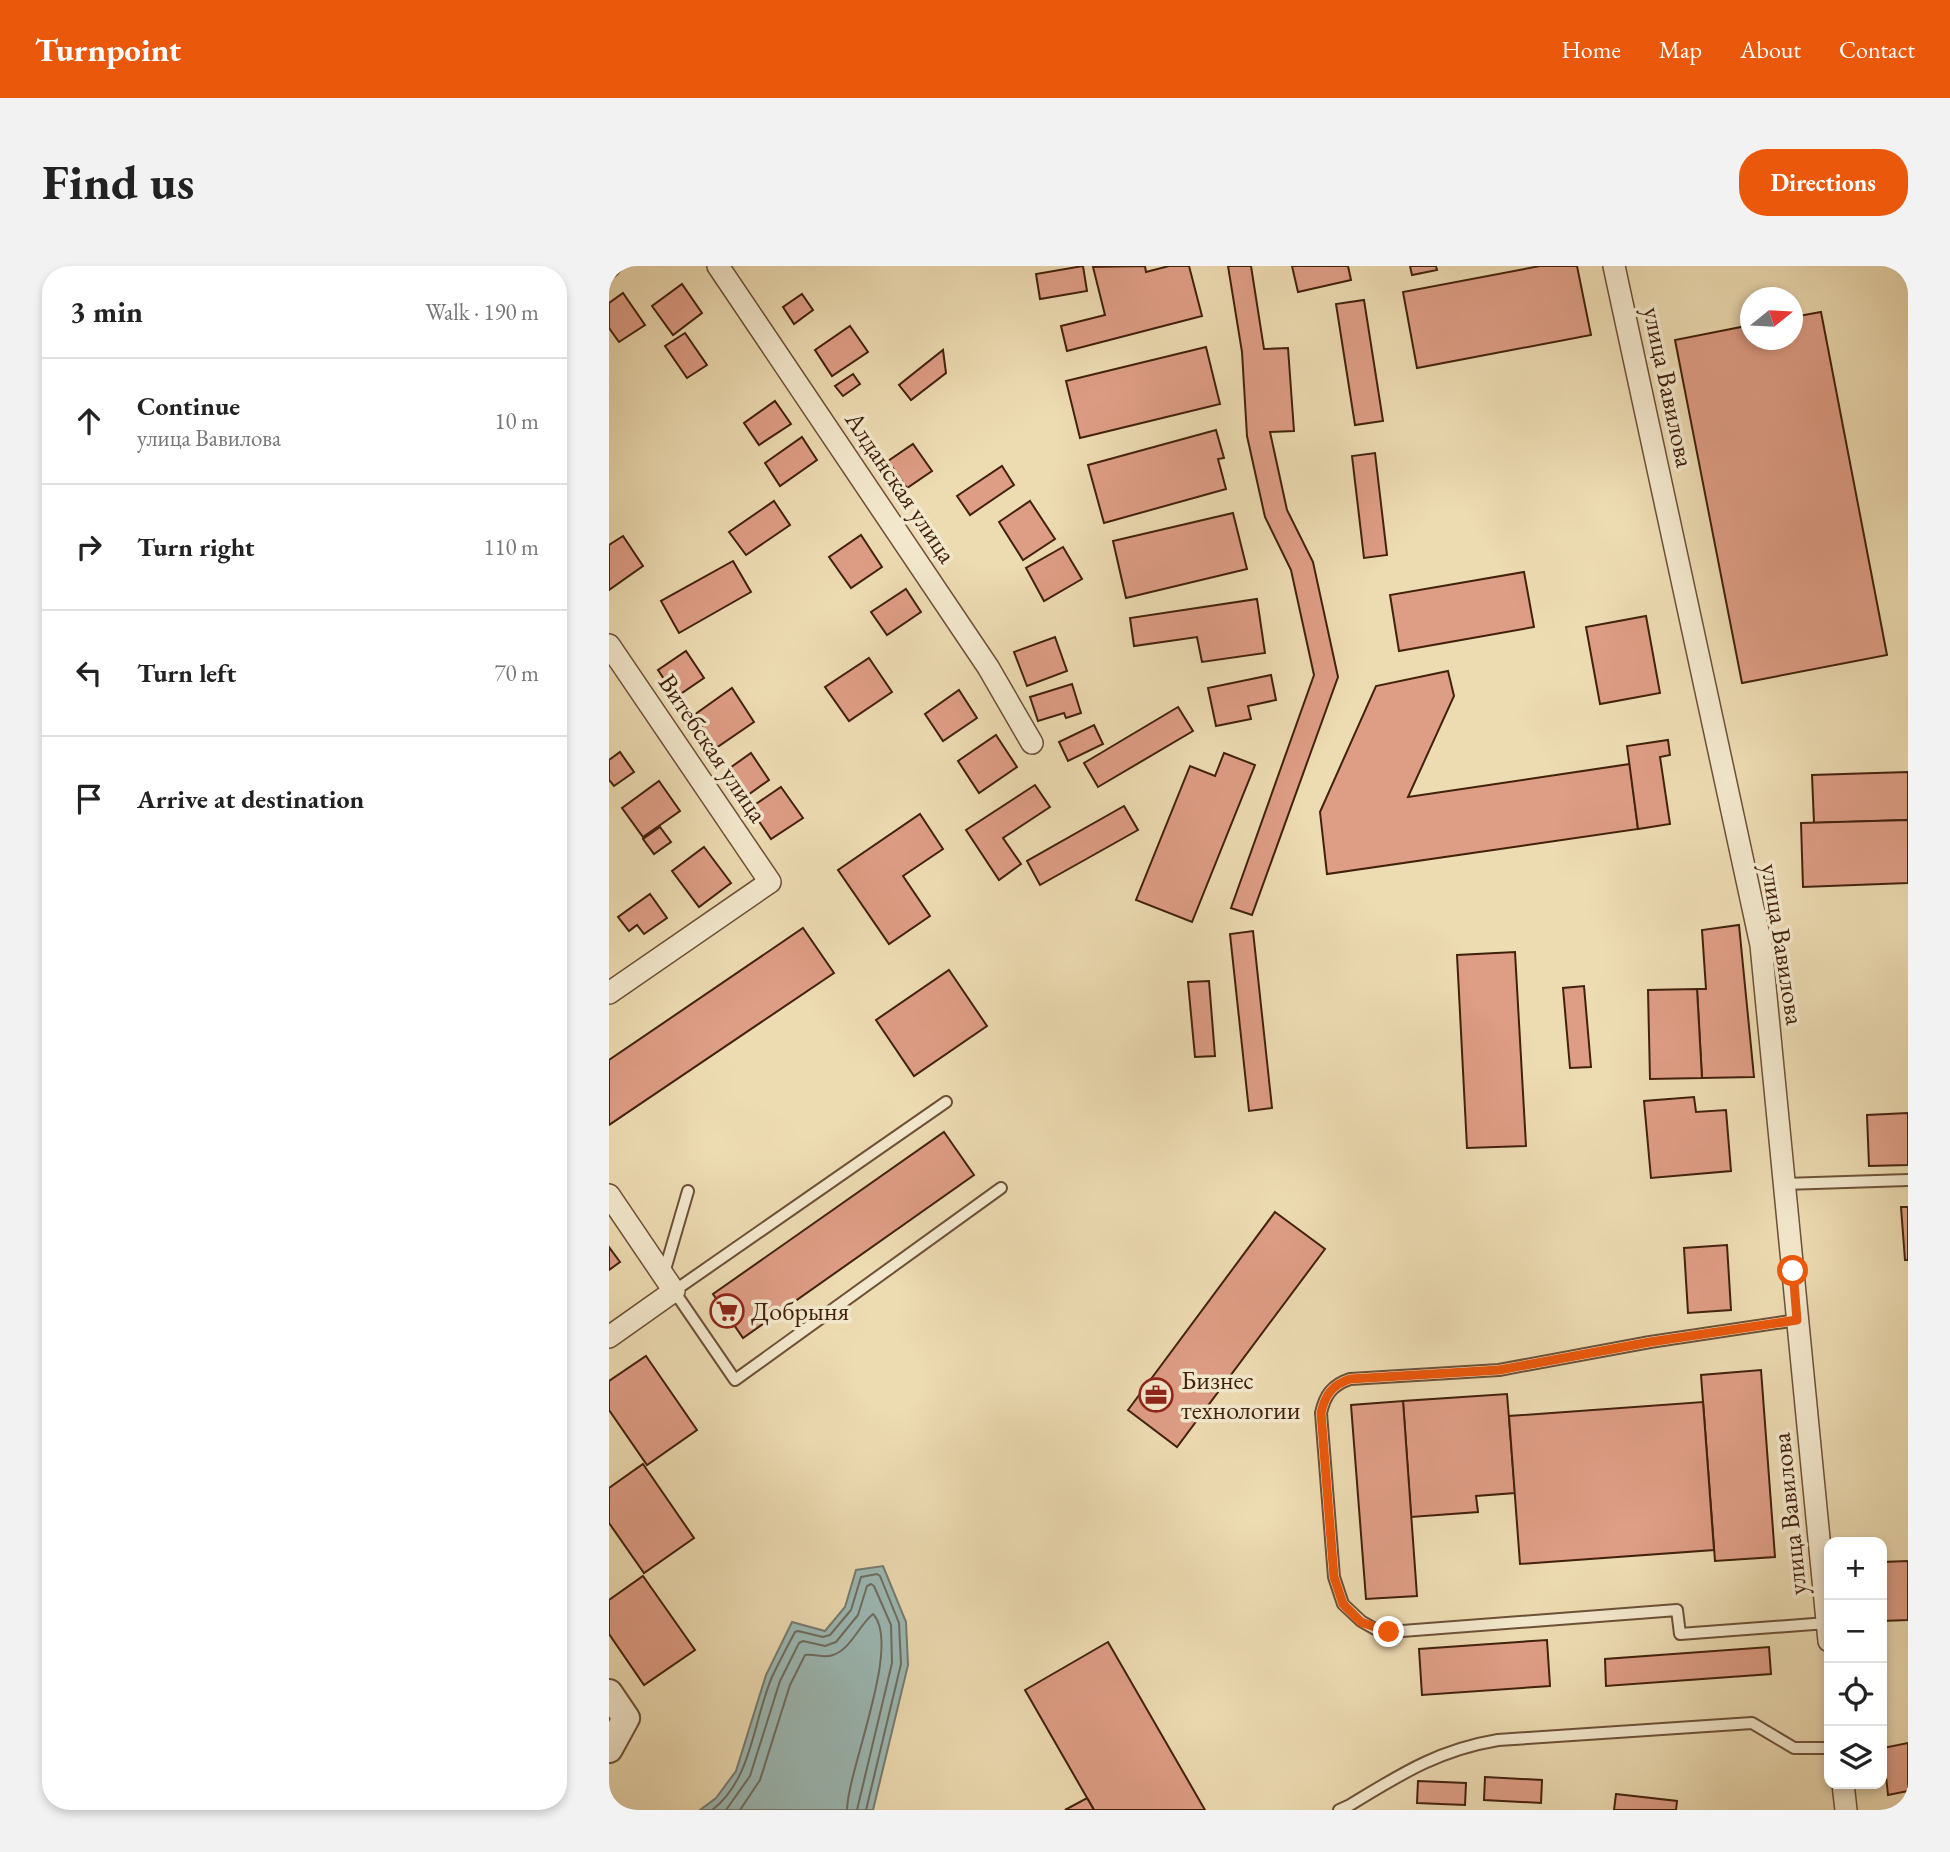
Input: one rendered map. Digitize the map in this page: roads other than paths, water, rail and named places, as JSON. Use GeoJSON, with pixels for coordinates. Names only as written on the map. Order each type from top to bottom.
{"type":"FeatureCollection","features":[{"type":"Feature","properties":{"kind":"street","name":"Алданская улица"},"geometry":{"type":"LineString","coordinates":[[718,266],[988,667],[1032,743]]}},
{"type":"Feature","properties":{"kind":"street","name":"улица Вавилова"},"geometry":{"type":"LineString","coordinates":[[1614,266],[1761,945],[1825,1600]]}},
{"type":"Feature","properties":{"kind":"street","name":"Витебская улица"},"geometry":{"type":"LineString","coordinates":[[609,645],[770,882],[609,993]]}},
{"type":"Feature","properties":{"kind":"street"},"geometry":{"type":"LineString","coordinates":[[609,1195],[668,1283],[609,1337]]}},
{"type":"Feature","properties":{"kind":"street"},"geometry":{"type":"LineString","coordinates":[[609,1693],[627,1718],[609,1749]]}},
{"type":"Feature","properties":{"kind":"street"},"geometry":{"type":"LineString","coordinates":[[1844,1789],[1846,1810]]}},
{"type":"Feature","properties":{"kind":"lane"},"geometry":{"type":"LineString","coordinates":[[668,1283],[946,1102]]}},
{"type":"Feature","properties":{"kind":"lane"},"geometry":{"type":"LineString","coordinates":[[1784,1184],[1908,1180]]}},
{"type":"Feature","properties":{"kind":"lane"},"geometry":{"type":"LineString","coordinates":[[688,1191],[668,1283],[735,1381],[1001,1188]]}},
{"type":"Feature","properties":{"kind":"lane"},"geometry":{"type":"LineString","coordinates":[[1797,1320],[1650,1342],[1499,1370],[1350,1379],[1337,1383],[1325,1397],[1321,1413],[1334,1577],[1343,1604],[1361,1622],[1389,1632],[1677,1610],[1679,1634],[1824,1632]]}},
{"type":"Feature","properties":{"kind":"lane"},"geometry":{"type":"LineString","coordinates":[[1339,1810],[1423,1762],[1474,1744],[1498,1740],[1752,1723],[1794,1748],[1824,1748]]}},
{"type":"Feature","properties":{"kind":"water"},"geometry":{"type":"Polygon","coordinates":[[[883,1566],[906,1622],[908,1665],[873,1810],[700,1810],[716,1798],[736,1771],[766,1675],[792,1622],[825,1631],[845,1607],[856,1570],[883,1566]]]}},
{"type":"Feature","properties":{"kind":"place","name":"Добрыня"},"geometry":{"type":"Point","coordinates":[727,1311]}},
{"type":"Feature","properties":{"kind":"place","name":"Бизнес технологии"},"geometry":{"type":"Point","coordinates":[1156,1395]}}]}
